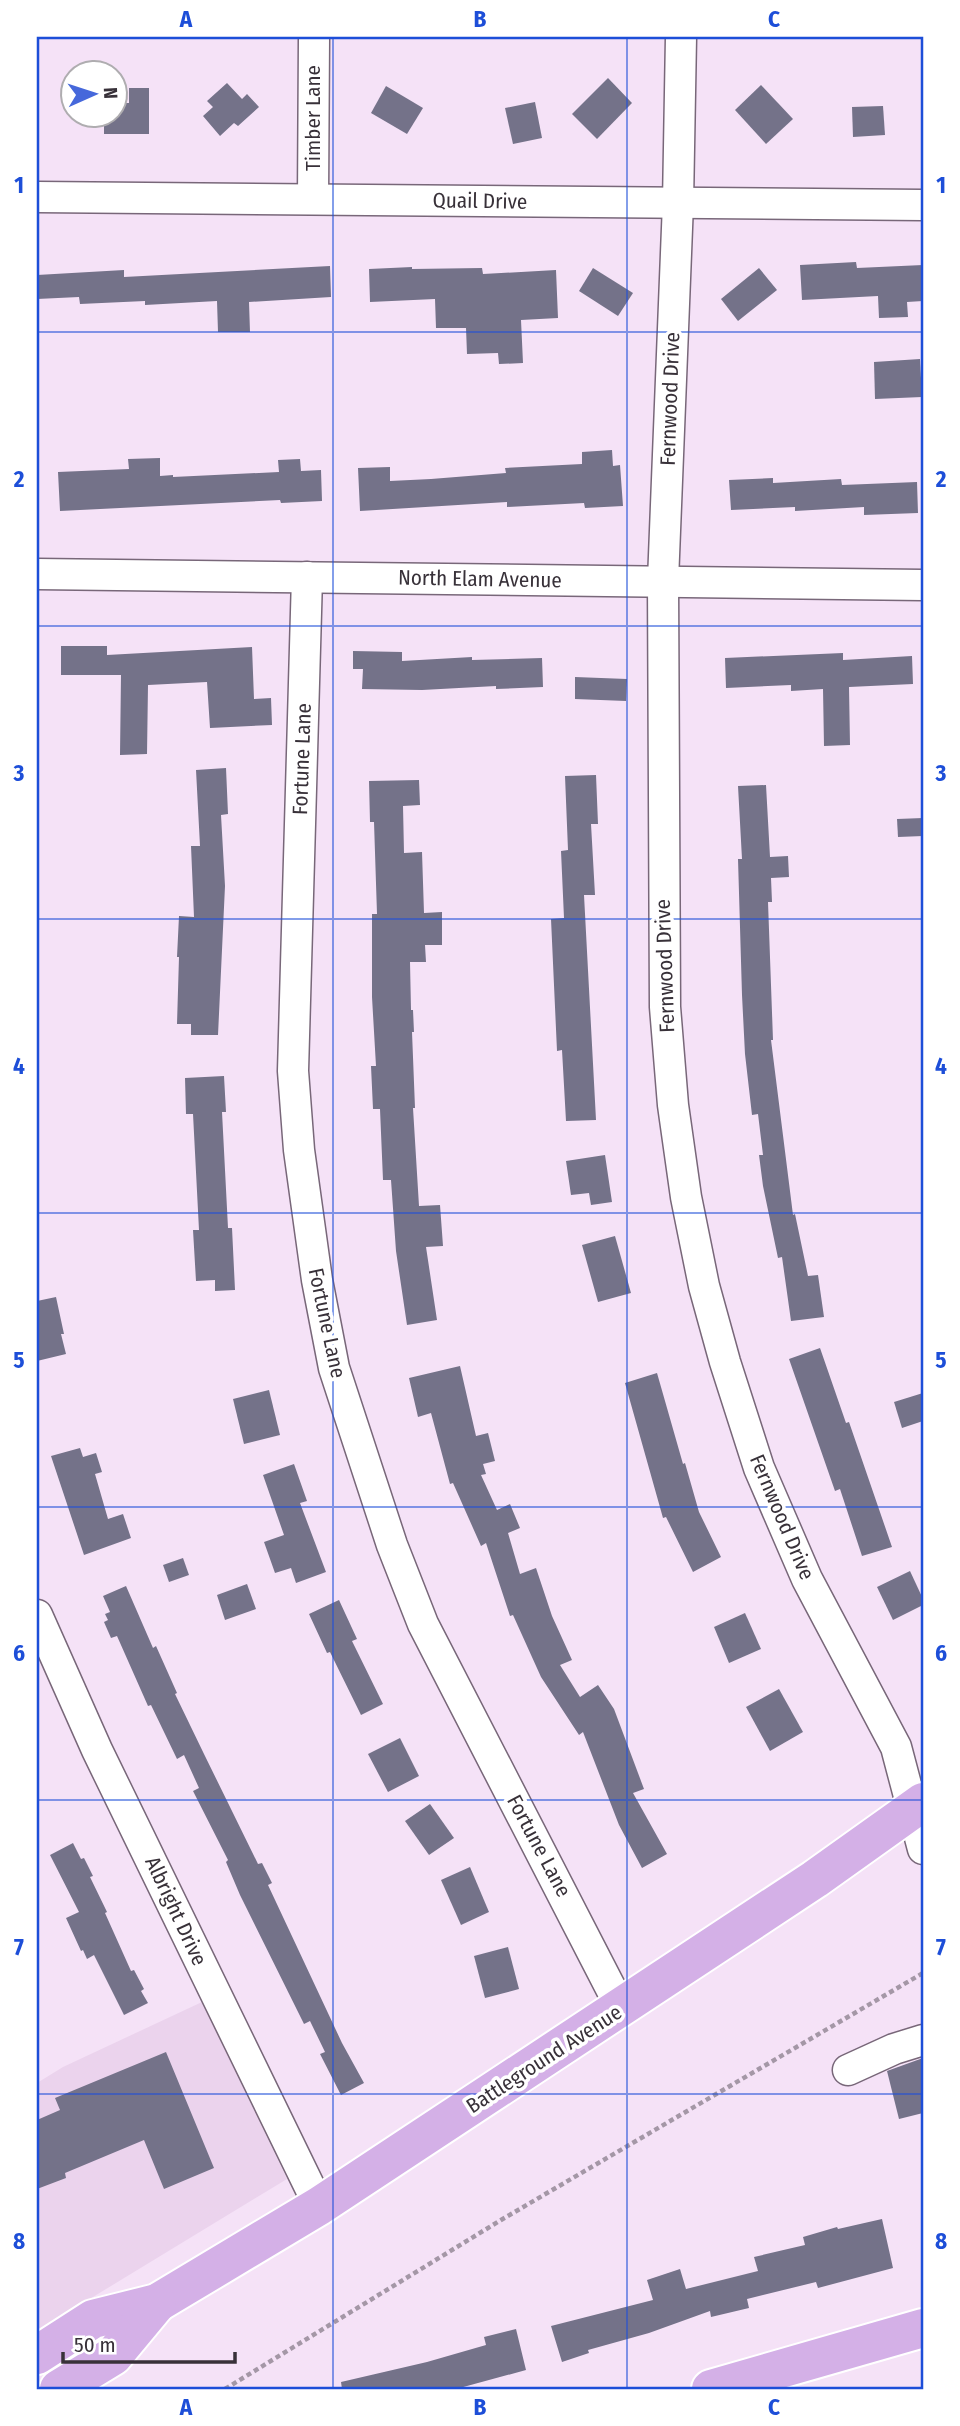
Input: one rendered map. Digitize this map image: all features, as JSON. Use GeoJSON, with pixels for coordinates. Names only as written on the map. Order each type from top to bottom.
{"type":"FeatureCollection","features":[{"type":"Feature","properties":{"kind":"main road","name":"Battleground Avenue"},"geometry":{"type":"LineString","coordinates":[[37,2355],[93,2319],[157,2303],[318,2206],[834,1866],[918,1806]]}},
{"type":"Feature","properties":{"kind":"main road","name":"Battleground Avenue"},"geometry":{"type":"LineString","coordinates":[[59,2389],[113,2356],[157,2303]]}},
{"type":"Feature","properties":{"kind":"main road"},"geometry":{"type":"LineString","coordinates":[[711,2389],[923,2328]]}},
{"type":"Feature","properties":{"kind":"street","name":"Timber Lane"},"geometry":{"type":"LineString","coordinates":[[313,199],[314,37]]}},
{"type":"Feature","properties":{"kind":"street","name":"Fernwood Drive"},"geometry":{"type":"LineString","coordinates":[[681,37],[678,203],[663,581],[664,1007],[673,1105],[686,1197],[704,1286],[724,1362],[759,1468],[807,1578],[896,1747],[918,1806],[923,1849]]}},
{"type":"Feature","properties":{"kind":"street","name":"Quail Drive"},"geometry":{"type":"LineString","coordinates":[[37,197],[923,205]]}},
{"type":"Feature","properties":{"kind":"street","name":"North Elam Avenue"},"geometry":{"type":"LineString","coordinates":[[37,574],[923,585]]}},
{"type":"Feature","properties":{"kind":"street","name":"Fortune Lane"},"geometry":{"type":"LineString","coordinates":[[307,577],[293,1071],[299,1150],[317,1280],[334,1368],[392,1545],[423,1624],[621,2008]]}},
{"type":"Feature","properties":{"kind":"street","name":"Albright Drive"},"geometry":{"type":"LineString","coordinates":[[37,1615],[97,1750],[318,2206]]}},
{"type":"Feature","properties":{"kind":"street"},"geometry":{"type":"LineString","coordinates":[[848,2070],[894,2049],[923,2040]]}},
{"type":"Feature","properties":{"kind":"path"},"geometry":{"type":"LineString","coordinates":[[225,2389],[501,2220],[923,1973]]}},
{"type":"Feature","properties":{"kind":"shaded area"},"geometry":{"type":"Polygon","coordinates":[[[202,2002],[287,2179],[37,2331],[37,2083],[63,2067],[202,2002]]]}},
{"type":"Feature","properties":{"kind":"building"},"geometry":{"type":"Polygon","coordinates":[[[608,78],[632,103],[597,139],[572,114],[608,78]]]}},
{"type":"Feature","properties":{"kind":"building"},"geometry":{"type":"Polygon","coordinates":[[[227,83],[242,99],[247,94],[259,107],[238,126],[234,123],[220,136],[203,116],[213,107],[207,101],[227,83]]]}},
{"type":"Feature","properties":{"kind":"building"},"geometry":{"type":"Polygon","coordinates":[[[761,85],[793,119],[766,144],[735,110],[761,85]]]}},
{"type":"Feature","properties":{"kind":"building"},"geometry":{"type":"Polygon","coordinates":[[[386,86],[423,108],[407,134],[371,113],[386,86]]]}},
{"type":"Feature","properties":{"kind":"building"},"geometry":{"type":"Polygon","coordinates":[[[130,88],[149,88],[149,134],[104,134],[104,130],[130,130],[130,88]]]}},
{"type":"Feature","properties":{"kind":"building"},"geometry":{"type":"Polygon","coordinates":[[[535,102],[542,138],[513,144],[505,108],[535,102]]]}},
{"type":"Feature","properties":{"kind":"building"},"geometry":{"type":"Polygon","coordinates":[[[883,106],[885,135],[853,137],[852,107],[883,106]]]}},
{"type":"Feature","properties":{"kind":"building"},"geometry":{"type":"Polygon","coordinates":[[[856,262],[857,268],[923,265],[923,301],[907,302],[908,317],[879,318],[878,296],[802,300],[800,265],[856,262]]]}},
{"type":"Feature","properties":{"kind":"building"},"geometry":{"type":"Polygon","coordinates":[[[330,266],[331,297],[249,302],[250,332],[218,332],[217,301],[145,305],[145,301],[80,304],[79,297],[37,299],[37,275],[124,270],[124,277],[330,266]]]}},
{"type":"Feature","properties":{"kind":"building"},"geometry":{"type":"Polygon","coordinates":[[[482,268],[483,274],[556,270],[558,318],[521,320],[523,363],[499,364],[498,353],[467,354],[466,328],[436,328],[435,299],[370,302],[369,269],[482,268]]]}},
{"type":"Feature","properties":{"kind":"building"},"geometry":{"type":"Polygon","coordinates":[[[593,268],[633,293],[618,316],[579,291],[593,268]]]}},
{"type":"Feature","properties":{"kind":"building"},"geometry":{"type":"Polygon","coordinates":[[[759,268],[777,290],[738,321],[721,299],[759,268]]]}},
{"type":"Feature","properties":{"kind":"building"},"geometry":{"type":"Polygon","coordinates":[[[920,359],[922,397],[875,399],[874,362],[920,359]]]}},
{"type":"Feature","properties":{"kind":"building"},"geometry":{"type":"Polygon","coordinates":[[[612,450],[613,466],[620,465],[623,506],[585,508],[584,503],[507,507],[507,502],[360,511],[358,468],[390,467],[390,481],[431,479],[506,473],[505,468],[582,464],[582,452],[612,450]]]}},
{"type":"Feature","properties":{"kind":"building"},"geometry":{"type":"Polygon","coordinates":[[[160,458],[160,476],[173,477],[279,472],[278,460],[300,459],[301,471],[321,470],[322,501],[281,503],[280,500],[60,511],[58,472],[129,469],[128,459],[160,458]]]}},
{"type":"Feature","properties":{"kind":"building"},"geometry":{"type":"Polygon","coordinates":[[[773,478],[773,483],[841,479],[842,485],[917,482],[918,513],[864,515],[864,507],[795,511],[795,507],[731,510],[729,480],[773,478]]]}},
{"type":"Feature","properties":{"kind":"building"},"geometry":{"type":"Polygon","coordinates":[[[61,646],[107,646],[107,655],[252,647],[254,699],[271,698],[272,725],[210,728],[207,682],[148,685],[147,754],[120,755],[121,675],[61,675],[61,646]]]}},
{"type":"Feature","properties":{"kind":"building"},"geometry":{"type":"Polygon","coordinates":[[[353,651],[402,652],[402,661],[472,657],[472,660],[542,658],[543,687],[362,689],[363,669],[353,669],[353,651]]]}},
{"type":"Feature","properties":{"kind":"building"},"geometry":{"type":"Polygon","coordinates":[[[843,653],[843,660],[912,656],[913,684],[849,687],[850,745],[824,746],[823,689],[791,691],[791,685],[726,688],[725,658],[843,653]]]}},
{"type":"Feature","properties":{"kind":"building"},"geometry":{"type":"Polygon","coordinates":[[[575,677],[627,679],[626,701],[575,699],[575,677]]]}},
{"type":"Feature","properties":{"kind":"building"},"geometry":{"type":"Polygon","coordinates":[[[226,768],[228,814],[221,815],[225,886],[218,1035],[191,1035],[191,1024],[177,1024],[177,957],[179,916],[194,917],[191,846],[200,846],[196,770],[226,768]]]}},
{"type":"Feature","properties":{"kind":"building"},"geometry":{"type":"Polygon","coordinates":[[[596,775],[598,824],[591,824],[595,895],[584,895],[596,1120],[566,1121],[562,1050],[557,1051],[551,919],[564,918],[561,851],[568,850],[565,776],[596,775]]]}},
{"type":"Feature","properties":{"kind":"building"},"geometry":{"type":"Polygon","coordinates":[[[419,780],[420,805],[403,806],[404,853],[422,852],[424,913],[442,912],[442,945],[425,945],[426,962],[410,962],[414,1032],[413,1108],[419,1206],[440,1205],[443,1246],[426,1247],[437,1320],[407,1325],[396,1251],[391,1180],[383,1180],[380,1109],[373,1109],[371,1066],[376,1066],[372,997],[372,914],[377,914],[374,822],[370,822],[369,781],[419,780]]]}},
{"type":"Feature","properties":{"kind":"building"},"geometry":{"type":"Polygon","coordinates":[[[766,785],[770,857],[788,856],[789,877],[771,878],[772,902],[768,902],[771,1040],[793,1215],[795,1214],[808,1276],[818,1275],[824,1317],[791,1321],[782,1257],[778,1258],[763,1186],[759,1155],[763,1155],[758,1114],[752,1115],[742,995],[738,859],[742,859],[738,786],[766,785]]]}},
{"type":"Feature","properties":{"kind":"building"},"geometry":{"type":"Polygon","coordinates":[[[923,818],[923,836],[898,837],[897,819],[923,818]]]}},
{"type":"Feature","properties":{"kind":"building"},"geometry":{"type":"Polygon","coordinates":[[[224,1076],[226,1112],[222,1112],[228,1228],[232,1228],[235,1290],[215,1291],[215,1280],[196,1281],[193,1230],[199,1230],[193,1114],[186,1114],[185,1078],[224,1076]]]}},
{"type":"Feature","properties":{"kind":"building"},"geometry":{"type":"Polygon","coordinates":[[[605,1155],[612,1202],[591,1205],[589,1193],[571,1195],[566,1161],[605,1155]]]}},
{"type":"Feature","properties":{"kind":"building"},"geometry":{"type":"Polygon","coordinates":[[[615,1236],[631,1293],[598,1302],[582,1245],[615,1236]]]}},
{"type":"Feature","properties":{"kind":"building"},"geometry":{"type":"Polygon","coordinates":[[[56,1297],[66,1354],[37,1361],[37,1301],[56,1297]]]}},
{"type":"Feature","properties":{"kind":"building"},"geometry":{"type":"Polygon","coordinates":[[[820,1348],[892,1547],[862,1556],[840,1489],[835,1491],[789,1359],[820,1348]]]}},
{"type":"Feature","properties":{"kind":"building"},"geometry":{"type":"Polygon","coordinates":[[[460,1366],[476,1436],[488,1433],[495,1461],[483,1464],[486,1474],[481,1475],[497,1510],[510,1504],[520,1528],[508,1533],[520,1574],[536,1568],[552,1616],[572,1660],[560,1665],[580,1697],[598,1685],[614,1709],[644,1789],[633,1793],[667,1854],[642,1868],[619,1825],[583,1732],[579,1735],[541,1677],[513,1615],[510,1616],[486,1543],[481,1546],[453,1483],[450,1484],[431,1413],[418,1417],[409,1378],[460,1366]]]}},
{"type":"Feature","properties":{"kind":"building"},"geometry":{"type":"Polygon","coordinates":[[[657,1373],[699,1512],[721,1557],[693,1572],[666,1517],[663,1518],[625,1383],[657,1373]]]}},
{"type":"Feature","properties":{"kind":"building"},"geometry":{"type":"Polygon","coordinates":[[[269,1390],[280,1435],[244,1444],[233,1399],[269,1390]]]}},
{"type":"Feature","properties":{"kind":"building"},"geometry":{"type":"Polygon","coordinates":[[[923,1393],[923,1421],[902,1428],[894,1402],[923,1393]]]}},
{"type":"Feature","properties":{"kind":"building"},"geometry":{"type":"Polygon","coordinates":[[[80,1448],[83,1457],[96,1453],[102,1472],[95,1474],[108,1519],[123,1514],[131,1538],[84,1555],[51,1456],[80,1448]]]}},
{"type":"Feature","properties":{"kind":"building"},"geometry":{"type":"Polygon","coordinates":[[[294,1464],[307,1501],[300,1503],[326,1572],[296,1583],[291,1568],[275,1573],[264,1542],[284,1535],[263,1475],[294,1464]]]}},
{"type":"Feature","properties":{"kind":"building"},"geometry":{"type":"Polygon","coordinates":[[[183,1558],[189,1575],[169,1582],[163,1565],[183,1558]]]}},
{"type":"Feature","properties":{"kind":"building"},"geometry":{"type":"Polygon","coordinates":[[[910,1571],[923,1599],[923,1605],[893,1620],[877,1587],[910,1571]]]}},
{"type":"Feature","properties":{"kind":"building"},"geometry":{"type":"Polygon","coordinates":[[[247,1584],[256,1609],[225,1620],[217,1595],[247,1584]]]}},
{"type":"Feature","properties":{"kind":"building"},"geometry":{"type":"Polygon","coordinates":[[[126,1586],[153,1648],[156,1646],[177,1693],[175,1694],[258,1864],[262,1863],[272,1883],[268,1885],[342,2043],[364,2083],[341,2095],[320,2054],[325,2052],[310,2021],[304,2024],[240,1895],[226,1862],[228,1860],[193,1791],[199,1788],[184,1755],[177,1759],[151,1705],[148,1706],[117,1636],[111,1638],[104,1622],[108,1620],[105,1614],[110,1612],[103,1596],[126,1586]]]}},
{"type":"Feature","properties":{"kind":"building"},"geometry":{"type":"Polygon","coordinates":[[[339,1600],[357,1639],[352,1641],[383,1704],[361,1715],[309,1614],[339,1600]]]}},
{"type":"Feature","properties":{"kind":"building"},"geometry":{"type":"Polygon","coordinates":[[[745,1613],[761,1649],[729,1663],[714,1627],[745,1613]]]}},
{"type":"Feature","properties":{"kind":"building"},"geometry":{"type":"Polygon","coordinates":[[[779,1689],[803,1732],[770,1751],[746,1707],[779,1689]]]}},
{"type":"Feature","properties":{"kind":"building"},"geometry":{"type":"Polygon","coordinates":[[[400,1738],[419,1776],[388,1792],[368,1754],[400,1738]]]}},
{"type":"Feature","properties":{"kind":"building"},"geometry":{"type":"Polygon","coordinates":[[[430,1804],[454,1838],[429,1855],[405,1821],[430,1804]]]}},
{"type":"Feature","properties":{"kind":"building"},"geometry":{"type":"Polygon","coordinates":[[[73,1843],[93,1876],[90,1877],[131,1971],[134,1970],[144,1989],[141,1991],[148,2003],[124,2015],[94,1955],[87,1959],[66,1918],[79,1912],[50,1855],[73,1843]]]}},
{"type":"Feature","properties":{"kind":"building"},"geometry":{"type":"Polygon","coordinates":[[[470,1867],[489,1912],[461,1925],[441,1880],[470,1867]]]}},
{"type":"Feature","properties":{"kind":"building"},"geometry":{"type":"Polygon","coordinates":[[[508,1947],[519,1989],[485,1998],[474,1956],[508,1947]]]}},
{"type":"Feature","properties":{"kind":"building"},"geometry":{"type":"Polygon","coordinates":[[[166,2052],[214,2168],[164,2189],[144,2140],[65,2173],[66,2178],[37,2189],[37,2120],[60,2110],[55,2098],[166,2052]]]}},
{"type":"Feature","properties":{"kind":"building"},"geometry":{"type":"Polygon","coordinates":[[[923,2058],[923,2113],[899,2119],[887,2071],[923,2058]]]}},
{"type":"Feature","properties":{"kind":"building"},"geometry":{"type":"Polygon","coordinates":[[[882,2219],[893,2268],[818,2288],[816,2282],[747,2299],[749,2308],[711,2317],[710,2311],[649,2333],[588,2350],[589,2353],[562,2362],[551,2326],[653,2300],[647,2280],[680,2269],[686,2289],[758,2271],[754,2257],[805,2245],[803,2237],[837,2227],[838,2229],[882,2219]]]}},
{"type":"Feature","properties":{"kind":"building"},"geometry":{"type":"Polygon","coordinates":[[[516,2329],[526,2370],[456,2389],[342,2389],[341,2382],[486,2345],[484,2337],[516,2329]]]}}]}
